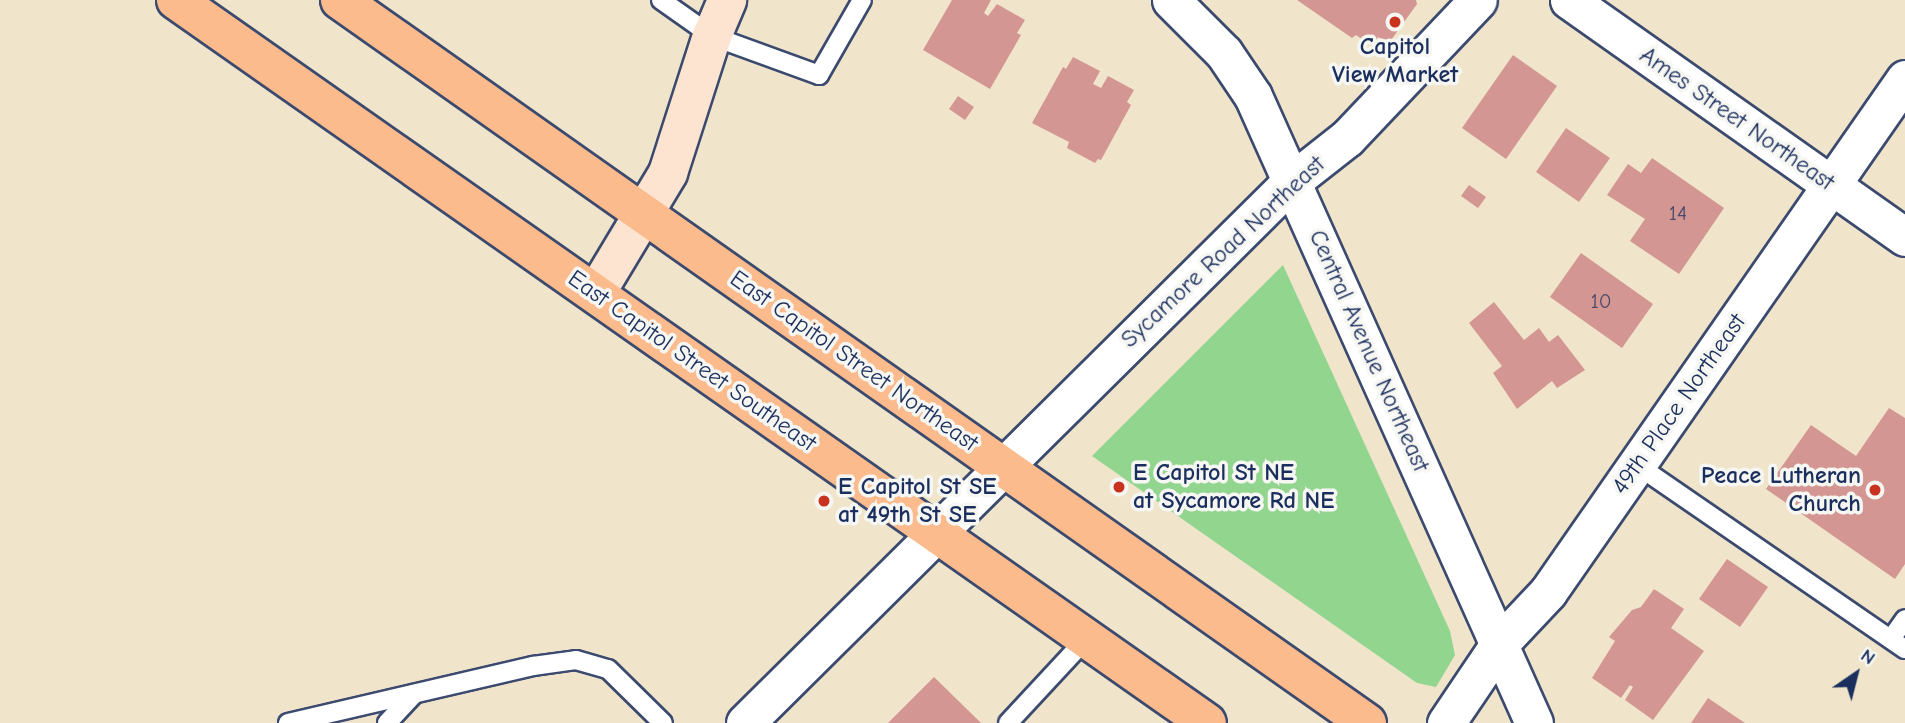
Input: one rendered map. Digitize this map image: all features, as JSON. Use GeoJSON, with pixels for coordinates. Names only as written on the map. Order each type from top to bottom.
{"type":"FeatureCollection","features":[{"type":"Feature","properties":{"kind":"main road","name":"East Capitol Street Southeast"},"geometry":{"type":"LineString","coordinates":[[176,0],[1207,723]]}},
{"type":"Feature","properties":{"kind":"main road","name":"East Capitol Street Northeast"},"geometry":{"type":"LineString","coordinates":[[340,0],[1367,723]]}},
{"type":"Feature","properties":{"kind":"street"},"geometry":{"type":"LineString","coordinates":[[596,293],[668,173],[712,36],[727,0]]}},
{"type":"Feature","properties":{"kind":"street","name":"Central Avenue Northeast"},"geometry":{"type":"LineString","coordinates":[[1171,0],[1224,54],[1253,96],[1534,723]]}},
{"type":"Feature","properties":{"kind":"street","name":"Sycamore Road Northeast"},"geometry":{"type":"LineString","coordinates":[[745,723],[965,501],[1291,182],[1347,138],[1478,0]]}},
{"type":"Feature","properties":{"kind":"street","name":"Ames Street Northeast"},"geometry":{"type":"LineString","coordinates":[[1569,0],[1905,237]]}},
{"type":"Feature","properties":{"kind":"street","name":"49th Place Northeast"},"geometry":{"type":"LineString","coordinates":[[1446,723],[1500,643],[1548,592],[1905,79]]}},
{"type":"Feature","properties":{"kind":"street"},"geometry":{"type":"LineString","coordinates":[[1160,690],[1188,723]]}},
{"type":"Feature","properties":{"kind":"lane"},"geometry":{"type":"LineString","coordinates":[[661,0],[712,36],[819,75],[862,0]]}},
{"type":"Feature","properties":{"kind":"lane"},"geometry":{"type":"LineString","coordinates":[[1637,465],[1898,644],[1905,618]]}},
{"type":"Feature","properties":{"kind":"lane"},"geometry":{"type":"LineString","coordinates":[[1008,723],[1087,638]]}},
{"type":"Feature","properties":{"kind":"lane"},"geometry":{"type":"LineString","coordinates":[[288,723],[533,666],[576,660],[608,669],[663,723]]}},
{"type":"Feature","properties":{"kind":"lane"},"geometry":{"type":"LineString","coordinates":[[387,723],[414,694]]}},
{"type":"Feature","properties":{"kind":"green space"},"geometry":{"type":"Polygon","coordinates":[[[1283,265],[1450,631],[1455,655],[1436,687],[1417,683],[1092,456],[1283,265]]]}},
{"type":"Feature","properties":{"kind":"building"},"geometry":{"type":"Polygon","coordinates":[[[952,0],[991,0],[984,13],[988,16],[997,4],[1025,20],[1017,33],[1021,35],[990,89],[923,50],[952,0]]]}},
{"type":"Feature","properties":{"kind":"building"},"geometry":{"type":"Polygon","coordinates":[[[1297,0],[1416,0],[1417,4],[1389,43],[1378,37],[1372,46],[1356,35],[1352,38],[1297,0]]]}},
{"type":"Feature","properties":{"kind":"building"},"geometry":{"type":"Polygon","coordinates":[[[1513,55],[1557,86],[1506,159],[1462,128],[1513,55]]]}},
{"type":"Feature","properties":{"kind":"building"},"geometry":{"type":"Polygon","coordinates":[[[1073,57],[1100,71],[1093,84],[1101,88],[1108,76],[1134,90],[1127,102],[1131,105],[1101,160],[1098,159],[1095,163],[1067,148],[1069,142],[1032,123],[1063,67],[1066,69],[1073,57]]]}},
{"type":"Feature","properties":{"kind":"building"},"geometry":{"type":"Polygon","coordinates":[[[958,96],[974,107],[965,120],[949,109],[958,96]]]}},
{"type":"Feature","properties":{"kind":"building"},"geometry":{"type":"Polygon","coordinates":[[[1566,128],[1610,158],[1579,202],[1536,172],[1566,128]]]}},
{"type":"Feature","properties":{"kind":"building"},"geometry":{"type":"Polygon","coordinates":[[[1652,158],[1724,208],[1679,274],[1630,241],[1645,219],[1607,195],[1628,164],[1641,173],[1652,158]]]}},
{"type":"Feature","properties":{"kind":"building"},"geometry":{"type":"Polygon","coordinates":[[[1469,185],[1486,197],[1478,208],[1461,196],[1469,185]]]}},
{"type":"Feature","properties":{"kind":"building"},"geometry":{"type":"Polygon","coordinates":[[[1581,253],[1653,304],[1622,348],[1550,297],[1581,253]]]}},
{"type":"Feature","properties":{"kind":"building"},"geometry":{"type":"Polygon","coordinates":[[[1494,302],[1524,340],[1539,328],[1549,342],[1558,335],[1585,370],[1557,388],[1552,381],[1517,409],[1493,373],[1502,366],[1469,323],[1494,302]]]}},
{"type":"Feature","properties":{"kind":"building"},"geometry":{"type":"Polygon","coordinates":[[[1889,408],[1905,418],[1905,564],[1895,579],[1766,489],[1811,425],[1856,456],[1889,408]]]}},
{"type":"Feature","properties":{"kind":"building"},"geometry":{"type":"Polygon","coordinates":[[[1727,559],[1768,587],[1740,627],[1699,599],[1727,559]]]}},
{"type":"Feature","properties":{"kind":"building"},"geometry":{"type":"Polygon","coordinates":[[[1654,589],[1684,609],[1671,628],[1704,651],[1653,720],[1625,700],[1633,687],[1630,685],[1621,698],[1592,678],[1615,641],[1609,637],[1632,610],[1641,607],[1654,589]]]}},
{"type":"Feature","properties":{"kind":"building"},"geometry":{"type":"Polygon","coordinates":[[[934,677],[981,723],[888,723],[934,677]]]}},
{"type":"Feature","properties":{"kind":"building"},"geometry":{"type":"Polygon","coordinates":[[[1708,698],[1745,723],[1691,723],[1708,698]]]}},
{"type":"Feature","properties":{"kind":"place","name":"Capitol View Market"},"geometry":{"type":"Point","coordinates":[1395,22]}},
{"type":"Feature","properties":{"kind":"place","name":"E Capitol St NE at Sycamore Rd NE"},"geometry":{"type":"Point","coordinates":[1119,487]}},
{"type":"Feature","properties":{"kind":"place","name":"Peace Lutheran Church"},"geometry":{"type":"Point","coordinates":[1875,490]}},
{"type":"Feature","properties":{"kind":"place","name":"E Capitol St SE at 49th St SE"},"geometry":{"type":"Point","coordinates":[824,501]}}]}
